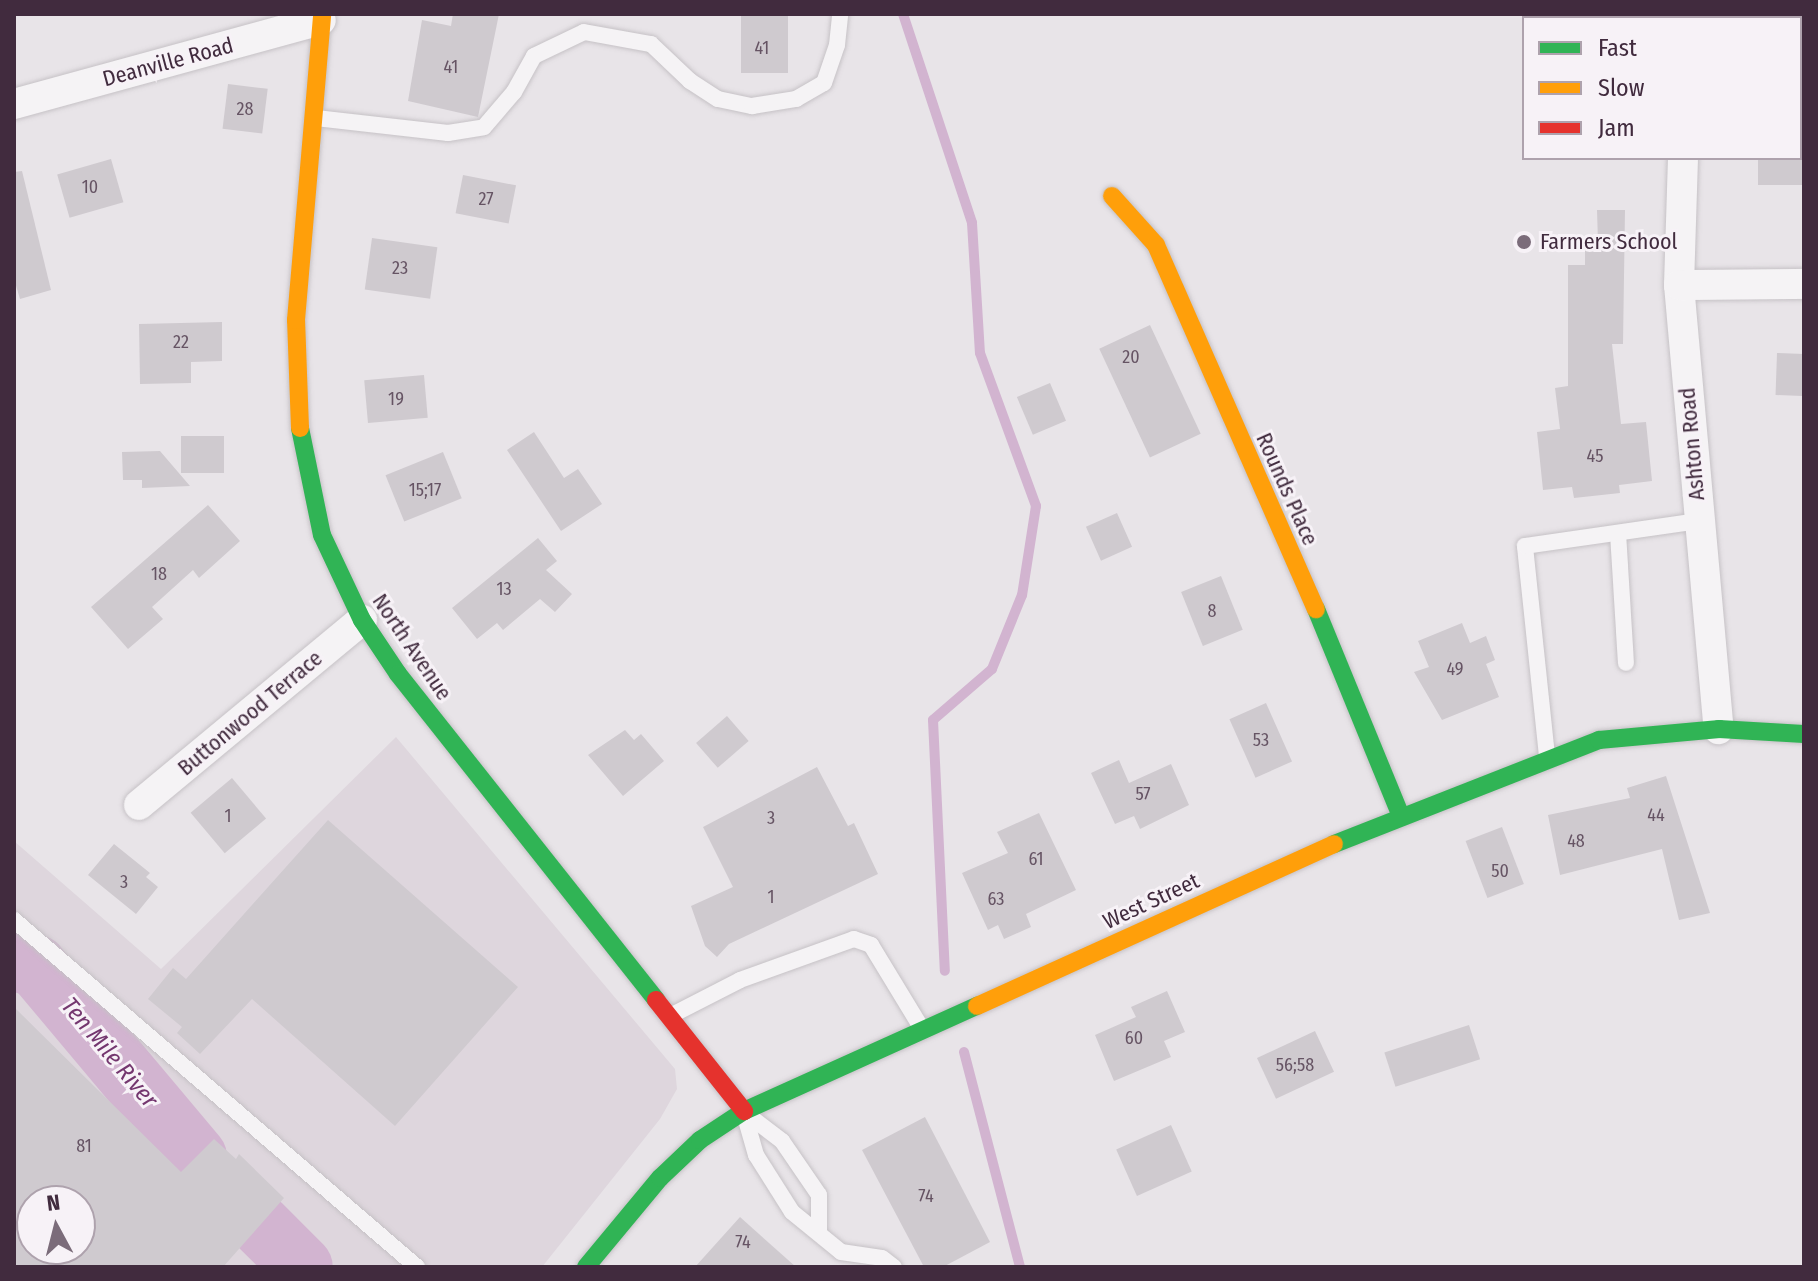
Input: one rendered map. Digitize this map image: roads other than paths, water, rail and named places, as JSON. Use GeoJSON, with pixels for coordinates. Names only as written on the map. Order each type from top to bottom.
{"type":"FeatureCollection","features":[{"type":"Feature","properties":{"kind":"main road","name":"North Avenue"},"geometry":{"type":"LineString","coordinates":[[322,17],[296,320],[301,443],[322,535],[362,620],[448,742],[672,1015],[744,1111]]}},
{"type":"Feature","properties":{"kind":"main road","name":"Rounds Place"},"geometry":{"type":"LineString","coordinates":[[1112,196],[1156,245],[1343,671],[1400,814]]}},
{"type":"Feature","properties":{"kind":"main road","name":"West Street"},"geometry":{"type":"LineString","coordinates":[[586,1267],[660,1178],[700,1140],[744,1111],[1400,814],[1599,740],[1719,729],[1804,734]]}},
{"type":"Feature","properties":{"kind":"street","name":"Deanville Road"},"geometry":{"type":"LineString","coordinates":[[14,104],[322,17]]}},
{"type":"Feature","properties":{"kind":"street","name":"Ashton Road"},"geometry":{"type":"LineString","coordinates":[[1683,160],[1679,285],[1719,729]]}},
{"type":"Feature","properties":{"kind":"street"},"geometry":{"type":"LineString","coordinates":[[1679,285],[1804,284]]}},
{"type":"Feature","properties":{"kind":"street","name":"Buttonwood Terrace"},"geometry":{"type":"LineString","coordinates":[[139,805],[362,620]]}},
{"type":"Feature","properties":{"kind":"lane"},"geometry":{"type":"LineString","coordinates":[[315,118],[448,133],[484,127],[514,92],[534,56],[584,32],[651,44],[690,81],[718,99],[752,106],[796,99],[824,83],[837,45],[840,14]]}},
{"type":"Feature","properties":{"kind":"lane"},"geometry":{"type":"LineString","coordinates":[[1547,757],[1525,546],[1699,521]]}},
{"type":"Feature","properties":{"kind":"lane"},"geometry":{"type":"LineString","coordinates":[[1618,533],[1626,663]]}},
{"type":"Feature","properties":{"kind":"lane"},"geometry":{"type":"LineString","coordinates":[[14,920],[417,1267]]}},
{"type":"Feature","properties":{"kind":"lane"},"geometry":{"type":"LineString","coordinates":[[672,1015],[740,980],[854,939],[871,945],[923,1031]]}},
{"type":"Feature","properties":{"kind":"lane"},"geometry":{"type":"LineString","coordinates":[[744,1111],[756,1155],[792,1212],[819,1230],[840,1259],[882,1258],[894,1267]]}},
{"type":"Feature","properties":{"kind":"lane"},"geometry":{"type":"LineString","coordinates":[[744,1111],[782,1141],[819,1195],[819,1230]]}},
{"type":"Feature","properties":{"kind":"waterway"},"geometry":{"type":"LineString","coordinates":[[903,14],[972,223],[980,353],[1036,506],[1022,595],[992,669],[933,720],[945,971]]}},
{"type":"Feature","properties":{"kind":"waterway","name":"Ten Mile River"},"geometry":{"type":"LineString","coordinates":[[14,960],[36,966],[196,1157]]}},
{"type":"Feature","properties":{"kind":"waterway"},"geometry":{"type":"LineString","coordinates":[[964,1052],[1020,1267]]}},
{"type":"Feature","properties":{"kind":"waterway","name":"Ten Mile River"},"geometry":{"type":"LineString","coordinates":[[260,1225],[302,1267]]}},
{"type":"Feature","properties":{"kind":"place","name":"Farmers School"},"geometry":{"type":"Point","coordinates":[1524,242]}}]}
